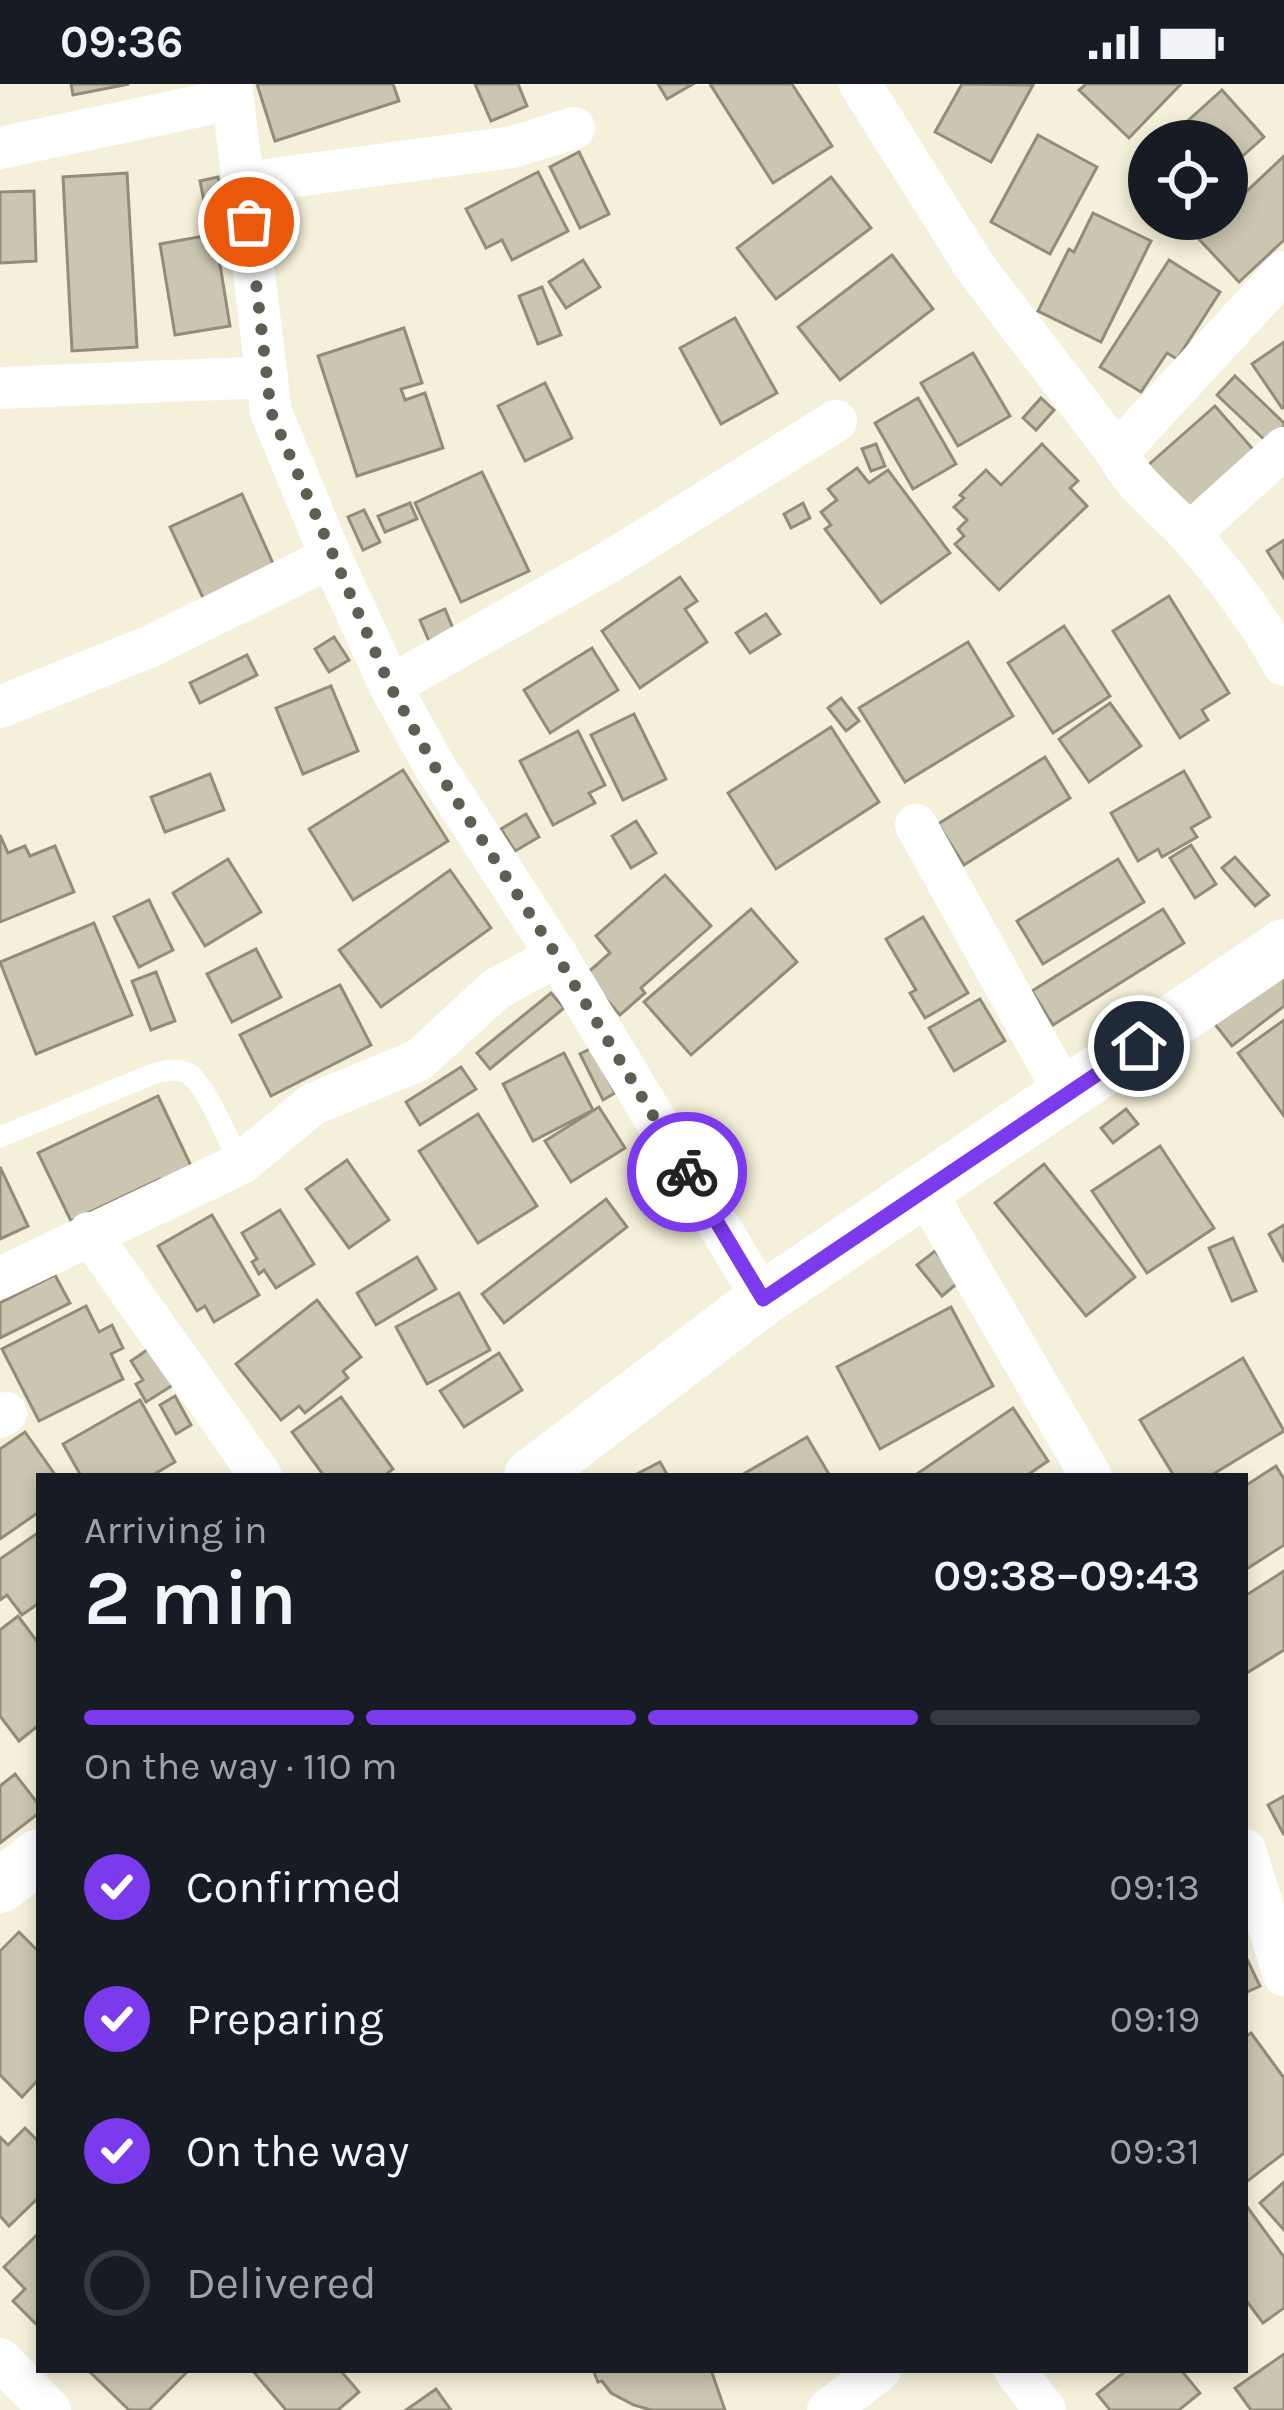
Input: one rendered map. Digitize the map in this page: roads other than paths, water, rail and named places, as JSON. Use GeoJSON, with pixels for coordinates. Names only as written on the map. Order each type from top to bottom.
{"type":"FeatureCollection","features":[{"type":"Feature","properties":{"kind":"street"},"geometry":{"type":"LineString","coordinates":[[860,84],[975,267],[1126,470],[1189,534],[1256,616],[1284,665]]}},
{"type":"Feature","properties":{"kind":"street"},"geometry":{"type":"LineString","coordinates":[[0,148],[232,92],[271,412],[331,557],[390,686],[435,767],[557,956],[763,1299]]}},
{"type":"Feature","properties":{"kind":"street"},"geometry":{"type":"LineString","coordinates":[[244,183],[513,147],[574,128]]}},
{"type":"Feature","properties":{"kind":"street"},"geometry":{"type":"LineString","coordinates":[[1117,452],[1284,272]]}},
{"type":"Feature","properties":{"kind":"street"},"geometry":{"type":"LineString","coordinates":[[0,388],[267,377]]}},
{"type":"Feature","properties":{"kind":"street"},"geometry":{"type":"LineString","coordinates":[[390,686],[609,562],[836,421]]}},
{"type":"Feature","properties":{"kind":"street"},"geometry":{"type":"LineString","coordinates":[[1189,534],[1284,448]]}},
{"type":"Feature","properties":{"kind":"street"},"geometry":{"type":"LineString","coordinates":[[0,707],[151,646],[331,557]]}},
{"type":"Feature","properties":{"kind":"street"},"geometry":{"type":"LineString","coordinates":[[916,825],[1066,1095]]}},
{"type":"Feature","properties":{"kind":"street"},"geometry":{"type":"LineString","coordinates":[[535,1473],[763,1299],[1284,946]]}},
{"type":"Feature","properties":{"kind":"street"},"geometry":{"type":"LineString","coordinates":[[0,1278],[240,1164],[313,1104],[419,1060],[496,989],[557,956]]}},
{"type":"Feature","properties":{"kind":"street"},"geometry":{"type":"LineString","coordinates":[[924,1190],[1089,1473]]}},
{"type":"Feature","properties":{"kind":"street"},"geometry":{"type":"LineString","coordinates":[[89,1233],[259,1473]]}},
{"type":"Feature","properties":{"kind":"street"},"geometry":{"type":"LineString","coordinates":[[1248,1859],[1283,1970]]}},
{"type":"Feature","properties":{"kind":"street"},"geometry":{"type":"LineString","coordinates":[[0,2359],[50,2410]]}},
{"type":"Feature","properties":{"kind":"street"},"geometry":{"type":"LineString","coordinates":[[828,2410],[876,2373]]}},
{"type":"Feature","properties":{"kind":"street"},"geometry":{"type":"LineString","coordinates":[[1017,2373],[1045,2410]]}},
{"type":"Feature","properties":{"kind":"lane"},"geometry":{"type":"LineString","coordinates":[[0,1137],[158,1072],[176,1070],[188,1074],[202,1090],[240,1164]]}}]}
